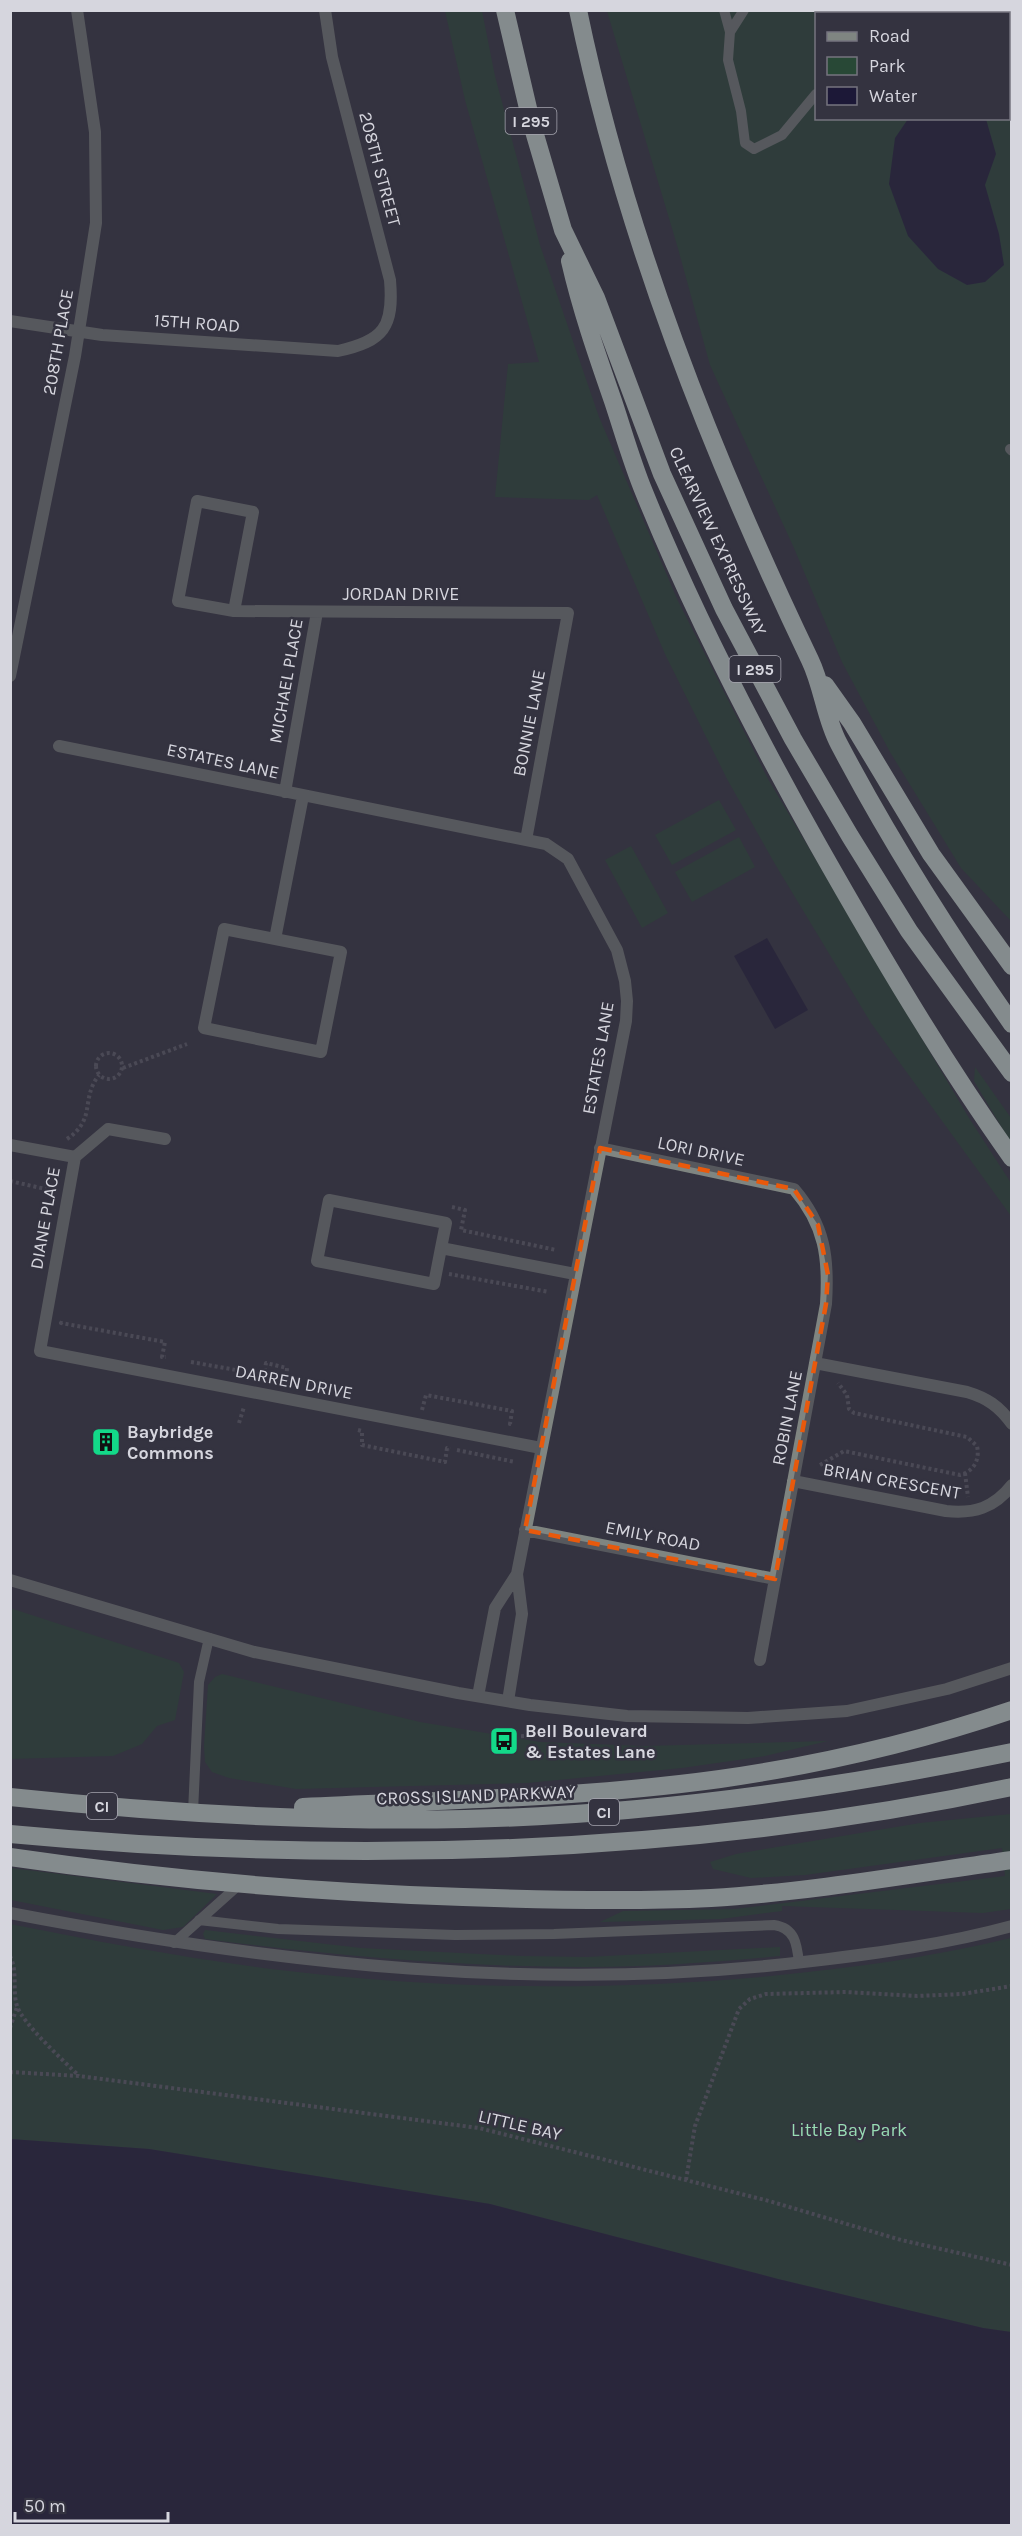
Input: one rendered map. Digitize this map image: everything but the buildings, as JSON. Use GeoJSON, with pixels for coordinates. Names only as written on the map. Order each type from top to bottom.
{"type":"FeatureCollection","features":[{"type":"Feature","properties":{"kind":"highway","name":"CLEARVIEW EXPRESSWAY"},"geometry":{"type":"LineString","coordinates":[[505,10],[531,120],[563,230],[596,298],[662,474],[692,542],[758,675],[812,773],[909,931],[1011,1073]]}},
{"type":"Feature","properties":{"kind":"highway","name":"CLEARVIEW EXPRESSWAY"},"geometry":{"type":"LineString","coordinates":[[578,10],[624,189],[657,292],[737,503],[814,669],[837,741],[930,902],[1011,1024]]}},
{"type":"Feature","properties":{"kind":"highway"},"geometry":{"type":"LineString","coordinates":[[563,230],[580,308],[643,491],[705,628],[774,765],[849,899],[928,1032],[1011,1158]]}},
{"type":"Feature","properties":{"kind":"highway"},"geometry":{"type":"LineString","coordinates":[[814,669],[852,723],[931,854],[1011,966]]}},
{"type":"Feature","properties":{"kind":"highway"},"geometry":{"type":"LineString","coordinates":[[193,1812],[572,1793],[718,1779],[860,1752],[928,1735],[1011,1710]]}},
{"type":"Feature","properties":{"kind":"highway","name":"CROSS ISLAND PARKWAY"},"geometry":{"type":"LineString","coordinates":[[10,1797],[193,1812],[408,1820],[501,1818],[592,1813],[793,1791],[1011,1752]]}},
{"type":"Feature","properties":{"kind":"highway","name":"CI"},"geometry":{"type":"LineString","coordinates":[[10,1834],[226,1849],[449,1850],[671,1837],[791,1825],[892,1811],[1011,1788]]}},
{"type":"Feature","properties":{"kind":"highway"},"geometry":{"type":"LineString","coordinates":[[892,1811],[1011,1796]]}},
{"type":"Feature","properties":{"kind":"highway"},"geometry":{"type":"LineString","coordinates":[[10,1857],[241,1883],[469,1898],[691,1899],[745,1896],[1006,1861]]}},
{"type":"Feature","properties":{"kind":"street","name":"208TH PLACE"},"geometry":{"type":"LineString","coordinates":[[10,676],[79,332],[96,224],[94,132],[77,10]]}},
{"type":"Feature","properties":{"kind":"street","name":"208TH STREET"},"geometry":{"type":"LineString","coordinates":[[325,10],[332,57],[390,280],[392,300],[389,320],[379,335]]}},
{"type":"Feature","properties":{"kind":"street","name":"15TH ROAD"},"geometry":{"type":"LineString","coordinates":[[10,321],[79,332],[338,351],[362,346],[379,335]]}},
{"type":"Feature","properties":{"kind":"street","name":"JORDAN DRIVE"},"geometry":{"type":"LineString","coordinates":[[234,611],[253,512],[197,501],[178,601],[234,611],[568,613]]}},
{"type":"Feature","properties":{"kind":"street","name":"MICHAEL PLACE"},"geometry":{"type":"LineString","coordinates":[[285,792],[317,612]]}},
{"type":"Feature","properties":{"kind":"street","name":"BONNIE LANE"},"geometry":{"type":"LineString","coordinates":[[526,840],[568,613]]}},
{"type":"Feature","properties":{"kind":"street","name":"ESTATES LANE"},"geometry":{"type":"LineString","coordinates":[[59,746],[546,844],[568,860],[617,950],[625,981],[626,1021],[517,1575],[522,1614],[508,1701]]}},
{"type":"Feature","properties":{"kind":"street"},"geometry":{"type":"LineString","coordinates":[[275,939],[303,796]]}},
{"type":"Feature","properties":{"kind":"street"},"geometry":{"type":"LineString","coordinates":[[224,929],[275,939],[340,952],[321,1052],[204,1029],[224,929]]}},
{"type":"Feature","properties":{"kind":"street","name":"DIANE PLACE"},"geometry":{"type":"LineString","coordinates":[[40,1351],[75,1157],[108,1129],[165,1139]]}},
{"type":"Feature","properties":{"kind":"street"},"geometry":{"type":"LineString","coordinates":[[10,1145],[75,1157]]}},
{"type":"Feature","properties":{"kind":"street","name":"LORI DRIVE"},"geometry":{"type":"LineString","coordinates":[[600,1148],[794,1189]]}},
{"type":"Feature","properties":{"kind":"street","name":"ROBIN LANE"},"geometry":{"type":"LineString","coordinates":[[760,1660],[826,1304],[828,1275],[825,1249],[818,1225],[806,1202],[794,1189]]}},
{"type":"Feature","properties":{"kind":"street"},"geometry":{"type":"LineString","coordinates":[[329,1200],[446,1222],[441,1248],[435,1284],[317,1262],[329,1200]]}},
{"type":"Feature","properties":{"kind":"street"},"geometry":{"type":"LineString","coordinates":[[441,1248],[576,1274]]}},
{"type":"Feature","properties":{"kind":"street","name":"DARREN DRIVE"},"geometry":{"type":"LineString","coordinates":[[40,1351],[541,1448]]}},
{"type":"Feature","properties":{"kind":"street"},"geometry":{"type":"LineString","coordinates":[[815,1364],[967,1392],[986,1398],[1002,1410],[1011,1424]]}},
{"type":"Feature","properties":{"kind":"street","name":"BRIAN CRESCENT"},"geometry":{"type":"LineString","coordinates":[[793,1481],[965,1513],[979,1511],[995,1502],[1011,1485]]}},
{"type":"Feature","properties":{"kind":"street","name":"EMILY ROAD"},"geometry":{"type":"LineString","coordinates":[[525,1530],[775,1579]]}},
{"type":"Feature","properties":{"kind":"street","name":"ESTATES LANE"},"geometry":{"type":"LineString","coordinates":[[478,1696],[495,1608],[517,1575]]}},
{"type":"Feature","properties":{"kind":"street"},"geometry":{"type":"LineString","coordinates":[[10,1580],[254,1652],[478,1696],[627,1716],[748,1718],[847,1710],[947,1689],[1011,1668]]}},
{"type":"Feature","properties":{"kind":"street"},"geometry":{"type":"LineString","coordinates":[[10,1912],[174,1942],[330,1963],[512,1974],[631,1975],[799,1963],[895,1951],[1011,1926]]}},
{"type":"Feature","properties":{"kind":"lane"},"geometry":{"type":"LineString","coordinates":[[724,10],[729,33],[728,60],[741,111],[745,143],[754,149],[782,135],[815,95]]}},
{"type":"Feature","properties":{"kind":"lane"},"geometry":{"type":"LineString","coordinates":[[729,33],[744,10]]}},
{"type":"Feature","properties":{"kind":"lane"},"geometry":{"type":"LineString","coordinates":[[193,1812],[199,1682],[209,1638]]}},
{"type":"Feature","properties":{"kind":"lane"},"geometry":{"type":"LineString","coordinates":[[174,1942],[241,1883]]}},
{"type":"Feature","properties":{"kind":"lane"},"geometry":{"type":"LineString","coordinates":[[199,1920],[278,1929],[455,1935],[564,1934],[774,1925],[788,1929],[793,1934],[799,1963]]}},
{"type":"Feature","properties":{"kind":"path"},"geometry":{"type":"LineString","coordinates":[[99,1075],[111,1079],[117,1077],[123,1068],[187,1044]]}},
{"type":"Feature","properties":{"kind":"path"},"geometry":{"type":"LineString","coordinates":[[99,1075],[96,1062],[106,1053],[119,1056],[123,1068]]}},
{"type":"Feature","properties":{"kind":"path"},"geometry":{"type":"LineString","coordinates":[[60,1140],[66,1140],[84,1125],[92,1084],[99,1075]]}},
{"type":"Feature","properties":{"kind":"path"},"geometry":{"type":"LineString","coordinates":[[10,1181],[54,1191],[52,1202]]}},
{"type":"Feature","properties":{"kind":"path"},"geometry":{"type":"LineString","coordinates":[[441,1205],[465,1210],[461,1230],[556,1250]]}},
{"type":"Feature","properties":{"kind":"path"},"geometry":{"type":"LineString","coordinates":[[443,1282],[445,1273],[549,1292]]}},
{"type":"Feature","properties":{"kind":"path"},"geometry":{"type":"LineString","coordinates":[[64,1312],[61,1323],[165,1342],[162,1357],[174,1359]]}},
{"type":"Feature","properties":{"kind":"path"},"geometry":{"type":"LineString","coordinates":[[185,1361],[264,1375],[266,1363],[287,1368],[284,1383],[296,1385]]}},
{"type":"Feature","properties":{"kind":"path"},"geometry":{"type":"LineString","coordinates":[[820,1465],[844,1451],[960,1475],[973,1468],[978,1456],[977,1446],[971,1439],[854,1413],[849,1409],[848,1395],[837,1382]]}},
{"type":"Feature","properties":{"kind":"path"},"geometry":{"type":"LineString","coordinates":[[412,1408],[424,1410],[426,1395],[512,1411],[510,1424],[516,1425]]}},
{"type":"Feature","properties":{"kind":"path"},"geometry":{"type":"LineString","coordinates":[[239,1423],[244,1407],[255,1409]]}},
{"type":"Feature","properties":{"kind":"path"},"geometry":{"type":"LineString","coordinates":[[351,1429],[362,1431],[362,1446],[445,1462],[447,1448],[516,1462]]}},
{"type":"Feature","properties":{"kind":"path"},"geometry":{"type":"LineString","coordinates":[[965,1473],[969,1504]]}},
{"type":"Feature","properties":{"kind":"path"},"geometry":{"type":"LineString","coordinates":[[509,1737],[525,1736]]}},
{"type":"Feature","properties":{"kind":"path"},"geometry":{"type":"LineString","coordinates":[[10,1956],[15,1973],[17,2007],[10,2028]]}},
{"type":"Feature","properties":{"kind":"path"},"geometry":{"type":"LineString","coordinates":[[686,2180],[695,2126],[739,2009],[750,1999],[766,1994],[846,1992],[917,1996],[962,1994],[1011,1986]]}},
{"type":"Feature","properties":{"kind":"path"},"geometry":{"type":"LineString","coordinates":[[17,2007],[42,2040],[79,2076]]}},
{"type":"Feature","properties":{"kind":"path","name":"LITTLE BAY"},"geometry":{"type":"LineString","coordinates":[[10,2072],[79,2076],[479,2128],[686,2180],[901,2240],[1011,2265]]}},
{"type":"Feature","properties":{"kind":"highlighted area"},"geometry":{"type":"Polygon","coordinates":[[[600,1148],[794,1189],[818,1225],[828,1275],[826,1304],[775,1579],[525,1530],[600,1148]]]}},
{"type":"Feature","properties":{"kind":"green space"},"geometry":{"type":"Polygon","coordinates":[[[445,11],[482,11],[495,76],[540,245],[599,417],[678,601],[768,779],[969,1118],[1011,1183],[1011,1216],[871,1023],[775,864],[727,779],[665,654],[597,495],[589,500],[495,497],[508,364],[539,362],[465,100],[445,11]]]}},
{"type":"Feature","properties":{"kind":"green space"},"geometry":{"type":"Polygon","coordinates":[[[607,11],[1011,11],[1011,921],[961,868],[890,752],[842,662],[794,548],[710,365],[677,245],[607,11]]]}},
{"type":"Feature","properties":{"kind":"green space"},"geometry":{"type":"Polygon","coordinates":[[[719,800],[736,830],[672,865],[655,835],[719,800]]]}},
{"type":"Feature","properties":{"kind":"green space"},"geometry":{"type":"Polygon","coordinates":[[[739,837],[755,867],[692,902],[675,872],[739,837]]]}},
{"type":"Feature","properties":{"kind":"green space"},"geometry":{"type":"Polygon","coordinates":[[[631,846],[668,913],[642,928],[605,860],[631,846]]]}},
{"type":"Feature","properties":{"kind":"green space"},"geometry":{"type":"Polygon","coordinates":[[[975,1067],[1011,1118],[1011,1143],[974,1081],[975,1067]]]}},
{"type":"Feature","properties":{"kind":"green space"},"geometry":{"type":"Polygon","coordinates":[[[10,1608],[179,1663],[184,1672],[175,1720],[157,1726],[142,1744],[113,1756],[11,1759],[10,1608]]]}},
{"type":"Feature","properties":{"kind":"green space"},"geometry":{"type":"Polygon","coordinates":[[[222,1674],[420,1722],[540,1742],[644,1746],[828,1741],[765,1756],[682,1768],[527,1783],[296,1789],[229,1778],[212,1772],[205,1762],[208,1685],[215,1677],[222,1674]]]}},
{"type":"Feature","properties":{"kind":"green space"},"geometry":{"type":"Polygon","coordinates":[[[1011,1814],[1011,1909],[983,1913],[782,1906],[782,1911],[721,1919],[600,1922],[623,1911],[735,1909],[1005,1876],[1002,1848],[805,1875],[751,1878],[713,1869],[710,1862],[736,1854],[920,1823],[1011,1814]]]}},
{"type":"Feature","properties":{"kind":"green space"},"geometry":{"type":"Polygon","coordinates":[[[11,1868],[217,1894],[183,1927],[163,1930],[11,1900],[11,1868]]]}},
{"type":"Feature","properties":{"kind":"green space","name":"Little Bay Park"},"geometry":{"type":"Polygon","coordinates":[[[10,1924],[145,1950],[280,1970],[341,1977],[464,1985],[526,1986],[648,1984],[771,1976],[892,1961],[1011,1938],[1011,2332],[983,2328],[778,2279],[490,2204],[149,2149],[11,2139],[10,1924]]]}},
{"type":"Feature","properties":{"kind":"green space"},"geometry":{"type":"Polygon","coordinates":[[[205,1930],[361,1948],[522,1956],[587,1957],[780,1947],[780,1956],[634,1966],[490,1965],[347,1955],[252,1945],[205,1939],[203,1934],[205,1930]]]}},
{"type":"Feature","properties":{"kind":"water"},"geometry":{"type":"Polygon","coordinates":[[[907,120],[986,120],[996,154],[985,185],[999,234],[1004,265],[985,282],[967,285],[938,269],[908,236],[889,184],[895,138],[907,120]]]}},
{"type":"Feature","properties":{"kind":"water"},"geometry":{"type":"Polygon","coordinates":[[[767,938],[808,1010],[775,1029],[734,956],[767,938]]]}},
{"type":"Feature","properties":{"kind":"water"},"geometry":{"type":"Polygon","coordinates":[[[10,2139],[149,2149],[490,2204],[778,2279],[983,2328],[1011,2332],[1011,2525],[11,2525],[10,2139]]]}},
{"type":"Feature","properties":{"kind":"place","name":"Baybridge Commons"},"geometry":{"type":"Point","coordinates":[106,1442]}},
{"type":"Feature","properties":{"kind":"place","name":"Bell Boulevard & Estates Lane"},"geometry":{"type":"Point","coordinates":[504,1741]}}]}
